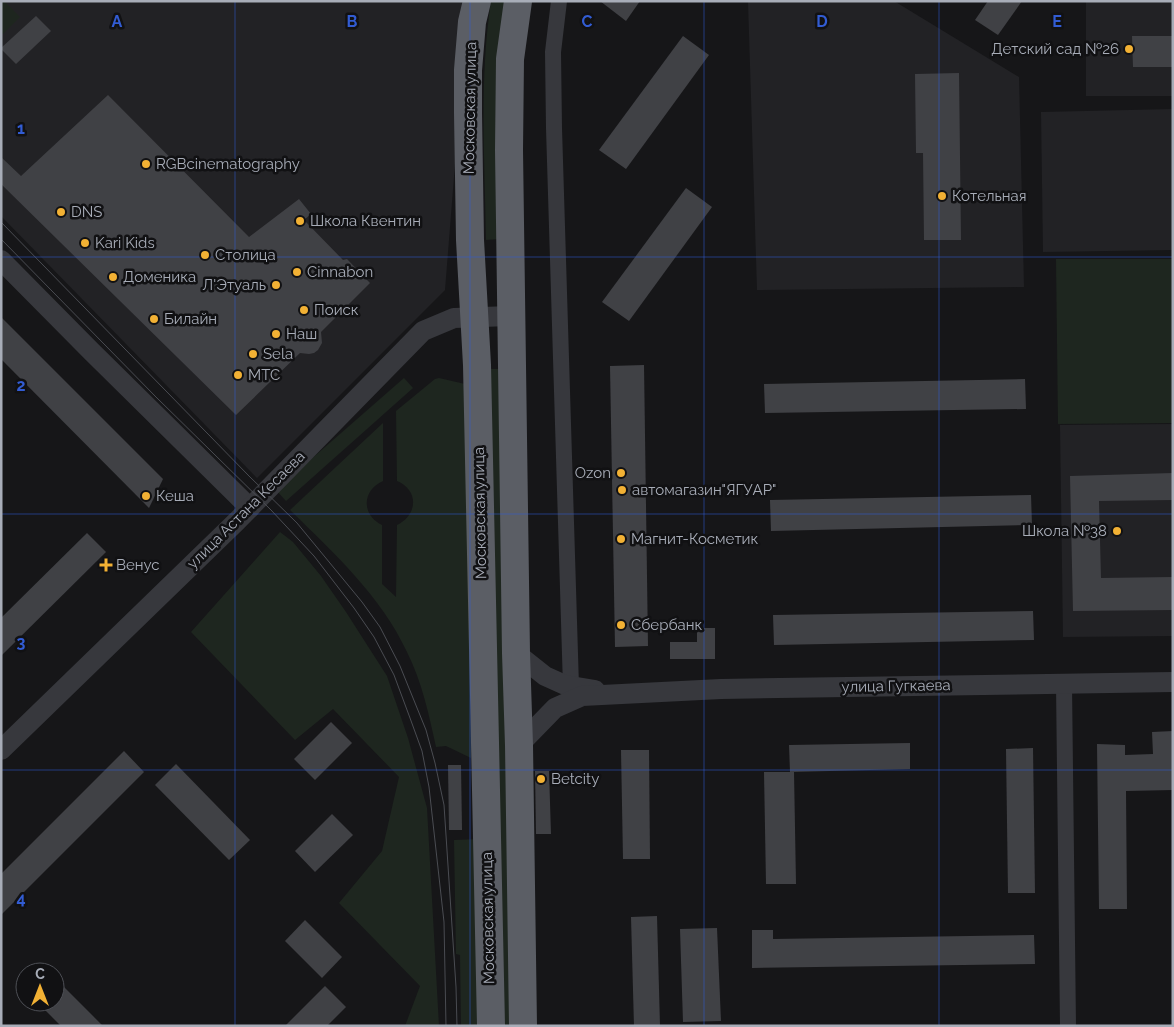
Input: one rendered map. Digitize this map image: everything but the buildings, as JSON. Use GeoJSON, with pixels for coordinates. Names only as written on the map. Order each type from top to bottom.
{"type":"FeatureCollection","features":[{"type":"Feature","properties":{"kind":"highway","name":"Московская улица"},"geometry":{"type":"LineString","coordinates":[[476,1],[472,22],[468,70],[468,113],[470,240],[477,365],[491,1026]]}},
{"type":"Feature","properties":{"kind":"highway"},"geometry":{"type":"LineString","coordinates":[[518,1],[510,59],[509,150],[523,1026]]}},
{"type":"Feature","properties":{"kind":"street"},"geometry":{"type":"LineString","coordinates":[[559,1],[553,52],[554,128],[571,686]]}},
{"type":"Feature","properties":{"kind":"street"},"geometry":{"type":"LineString","coordinates":[[1,260],[250,508]]}},
{"type":"Feature","properties":{"kind":"street","name":"улица Астана Кесаева"},"geometry":{"type":"LineString","coordinates":[[1,750],[250,508],[423,331],[454,318],[512,316]]}},
{"type":"Feature","properties":{"kind":"street","name":"улица Гугкаева"},"geometry":{"type":"LineString","coordinates":[[516,652],[545,676],[565,685],[619,694]]}},
{"type":"Feature","properties":{"kind":"street","name":"улица Гугкаева"},"geometry":{"type":"LineString","coordinates":[[519,745],[555,708],[582,696],[730,689],[1173,682]]}},
{"type":"Feature","properties":{"kind":"street"},"geometry":{"type":"LineString","coordinates":[[1064,684],[1068,1026]]}},
{"type":"Feature","properties":{"kind":"shaded area"},"geometry":{"type":"Polygon","coordinates":[[[1,1],[468,1],[445,290],[257,478],[1,216],[1,1]]]}},
{"type":"Feature","properties":{"kind":"shaded area"},"geometry":{"type":"Polygon","coordinates":[[[1,1],[4,1],[20,17],[3,34],[1,33],[1,1]]]}},
{"type":"Feature","properties":{"kind":"shaded area"},"geometry":{"type":"Polygon","coordinates":[[[491,1],[505,1],[499,239],[486,240],[484,90],[487,31],[491,1]]]}},
{"type":"Feature","properties":{"kind":"shaded area"},"geometry":{"type":"Polygon","coordinates":[[[748,1],[894,1],[1019,77],[1024,287],[757,290],[748,1]]]}},
{"type":"Feature","properties":{"kind":"shaded area","name":"Детский сад №26"},"geometry":{"type":"Polygon","coordinates":[[[1086,1],[1173,1],[1173,96],[1086,96],[1086,1]]]}},
{"type":"Feature","properties":{"kind":"shaded area"},"geometry":{"type":"Polygon","coordinates":[[[1173,109],[1173,250],[1043,252],[1041,112],[1173,109]]]}},
{"type":"Feature","properties":{"kind":"shaded area"},"geometry":{"type":"Polygon","coordinates":[[[1056,259],[1173,259],[1173,423],[1058,424],[1056,259]]]}},
{"type":"Feature","properties":{"kind":"shaded area"},"geometry":{"type":"Polygon","coordinates":[[[487,369],[505,369],[514,1026],[503,1026],[487,369]]]}},
{"type":"Feature","properties":{"kind":"shaded area"},"geometry":{"type":"Polygon","coordinates":[[[404,378],[413,388],[286,501],[276,490],[404,378]]]}},
{"type":"Feature","properties":{"kind":"shaded area"},"geometry":{"type":"Polygon","coordinates":[[[439,378],[465,384],[468,387],[471,758],[446,746],[436,747],[417,675],[407,652],[384,612],[355,576],[290,510],[383,423],[383,481],[371,490],[367,503],[370,515],[382,525],[382,584],[396,597],[397,525],[409,515],[413,503],[409,490],[397,481],[396,411],[435,379],[439,378]]]}},
{"type":"Feature","properties":{"kind":"shaded area","name":"Школа №38"},"geometry":{"type":"Polygon","coordinates":[[[1173,424],[1173,636],[1063,637],[1060,425],[1173,424]]]}},
{"type":"Feature","properties":{"kind":"shaded area"},"geometry":{"type":"Polygon","coordinates":[[[280,532],[293,542],[321,576],[387,676],[408,738],[427,808],[439,1026],[405,1026],[420,986],[339,903],[382,851],[399,777],[333,709],[295,740],[191,632],[280,532]]]}},
{"type":"Feature","properties":{"kind":"shaded area"},"geometry":{"type":"Polygon","coordinates":[[[481,839],[485,1026],[461,1026],[460,955],[456,954],[454,840],[481,839]]]}},
{"type":"Feature","properties":{"kind":"tram line"},"geometry":{"type":"LineString","coordinates":[[1,222],[297,523],[362,602],[380,627],[400,666],[426,730],[444,805],[457,1026]]}},
{"type":"Feature","properties":{"kind":"tram line"},"geometry":{"type":"LineString","coordinates":[[1,239],[156,397],[271,510],[314,556],[374,637],[394,675],[410,718],[422,751],[429,787],[444,922],[446,1026]]}},
{"type":"Feature","properties":{"kind":"place","name":"Детский сад №26"},"geometry":{"type":"Point","coordinates":[1129,49]}},
{"type":"Feature","properties":{"kind":"place","name":"RGBcinematography"},"geometry":{"type":"Point","coordinates":[146,164]}},
{"type":"Feature","properties":{"kind":"place","name":"Котельная"},"geometry":{"type":"Point","coordinates":[942,196]}},
{"type":"Feature","properties":{"kind":"place","name":"DNS"},"geometry":{"type":"Point","coordinates":[61,212]}},
{"type":"Feature","properties":{"kind":"place","name":"Школа Квентин"},"geometry":{"type":"Point","coordinates":[300,221]}},
{"type":"Feature","properties":{"kind":"place","name":"Kari Kids"},"geometry":{"type":"Point","coordinates":[85,243]}},
{"type":"Feature","properties":{"kind":"place","name":"Столица"},"geometry":{"type":"Point","coordinates":[205,255]}},
{"type":"Feature","properties":{"kind":"place","name":"Cinnabon"},"geometry":{"type":"Point","coordinates":[297,272]}},
{"type":"Feature","properties":{"kind":"place","name":"Доменика"},"geometry":{"type":"Point","coordinates":[113,277]}},
{"type":"Feature","properties":{"kind":"place","name":"Л'Этуаль"},"geometry":{"type":"Point","coordinates":[276,285]}},
{"type":"Feature","properties":{"kind":"place","name":"Поиск"},"geometry":{"type":"Point","coordinates":[304,310]}},
{"type":"Feature","properties":{"kind":"place","name":"Билайн"},"geometry":{"type":"Point","coordinates":[154,319]}},
{"type":"Feature","properties":{"kind":"place","name":"Наш"},"geometry":{"type":"Point","coordinates":[276,334]}},
{"type":"Feature","properties":{"kind":"place","name":"Sela"},"geometry":{"type":"Point","coordinates":[253,354]}},
{"type":"Feature","properties":{"kind":"place","name":"МТС"},"geometry":{"type":"Point","coordinates":[238,375]}},
{"type":"Feature","properties":{"kind":"place","name":"Ozon"},"geometry":{"type":"Point","coordinates":[621,473]}},
{"type":"Feature","properties":{"kind":"place","name":"автомагазин\"ЯГУАР\""},"geometry":{"type":"Point","coordinates":[622,490]}},
{"type":"Feature","properties":{"kind":"place","name":"Кеша"},"geometry":{"type":"Point","coordinates":[146,496]}},
{"type":"Feature","properties":{"kind":"place","name":"Школа №38"},"geometry":{"type":"Point","coordinates":[1117,531]}},
{"type":"Feature","properties":{"kind":"place","name":"Магнит-Косметик"},"geometry":{"type":"Point","coordinates":[621,539]}},
{"type":"Feature","properties":{"kind":"place","name":"Венус"},"geometry":{"type":"Point","coordinates":[106,565]}},
{"type":"Feature","properties":{"kind":"place","name":"Сбербанк"},"geometry":{"type":"Point","coordinates":[621,625]}},
{"type":"Feature","properties":{"kind":"place","name":"Betcity"},"geometry":{"type":"Point","coordinates":[541,779]}}]}
